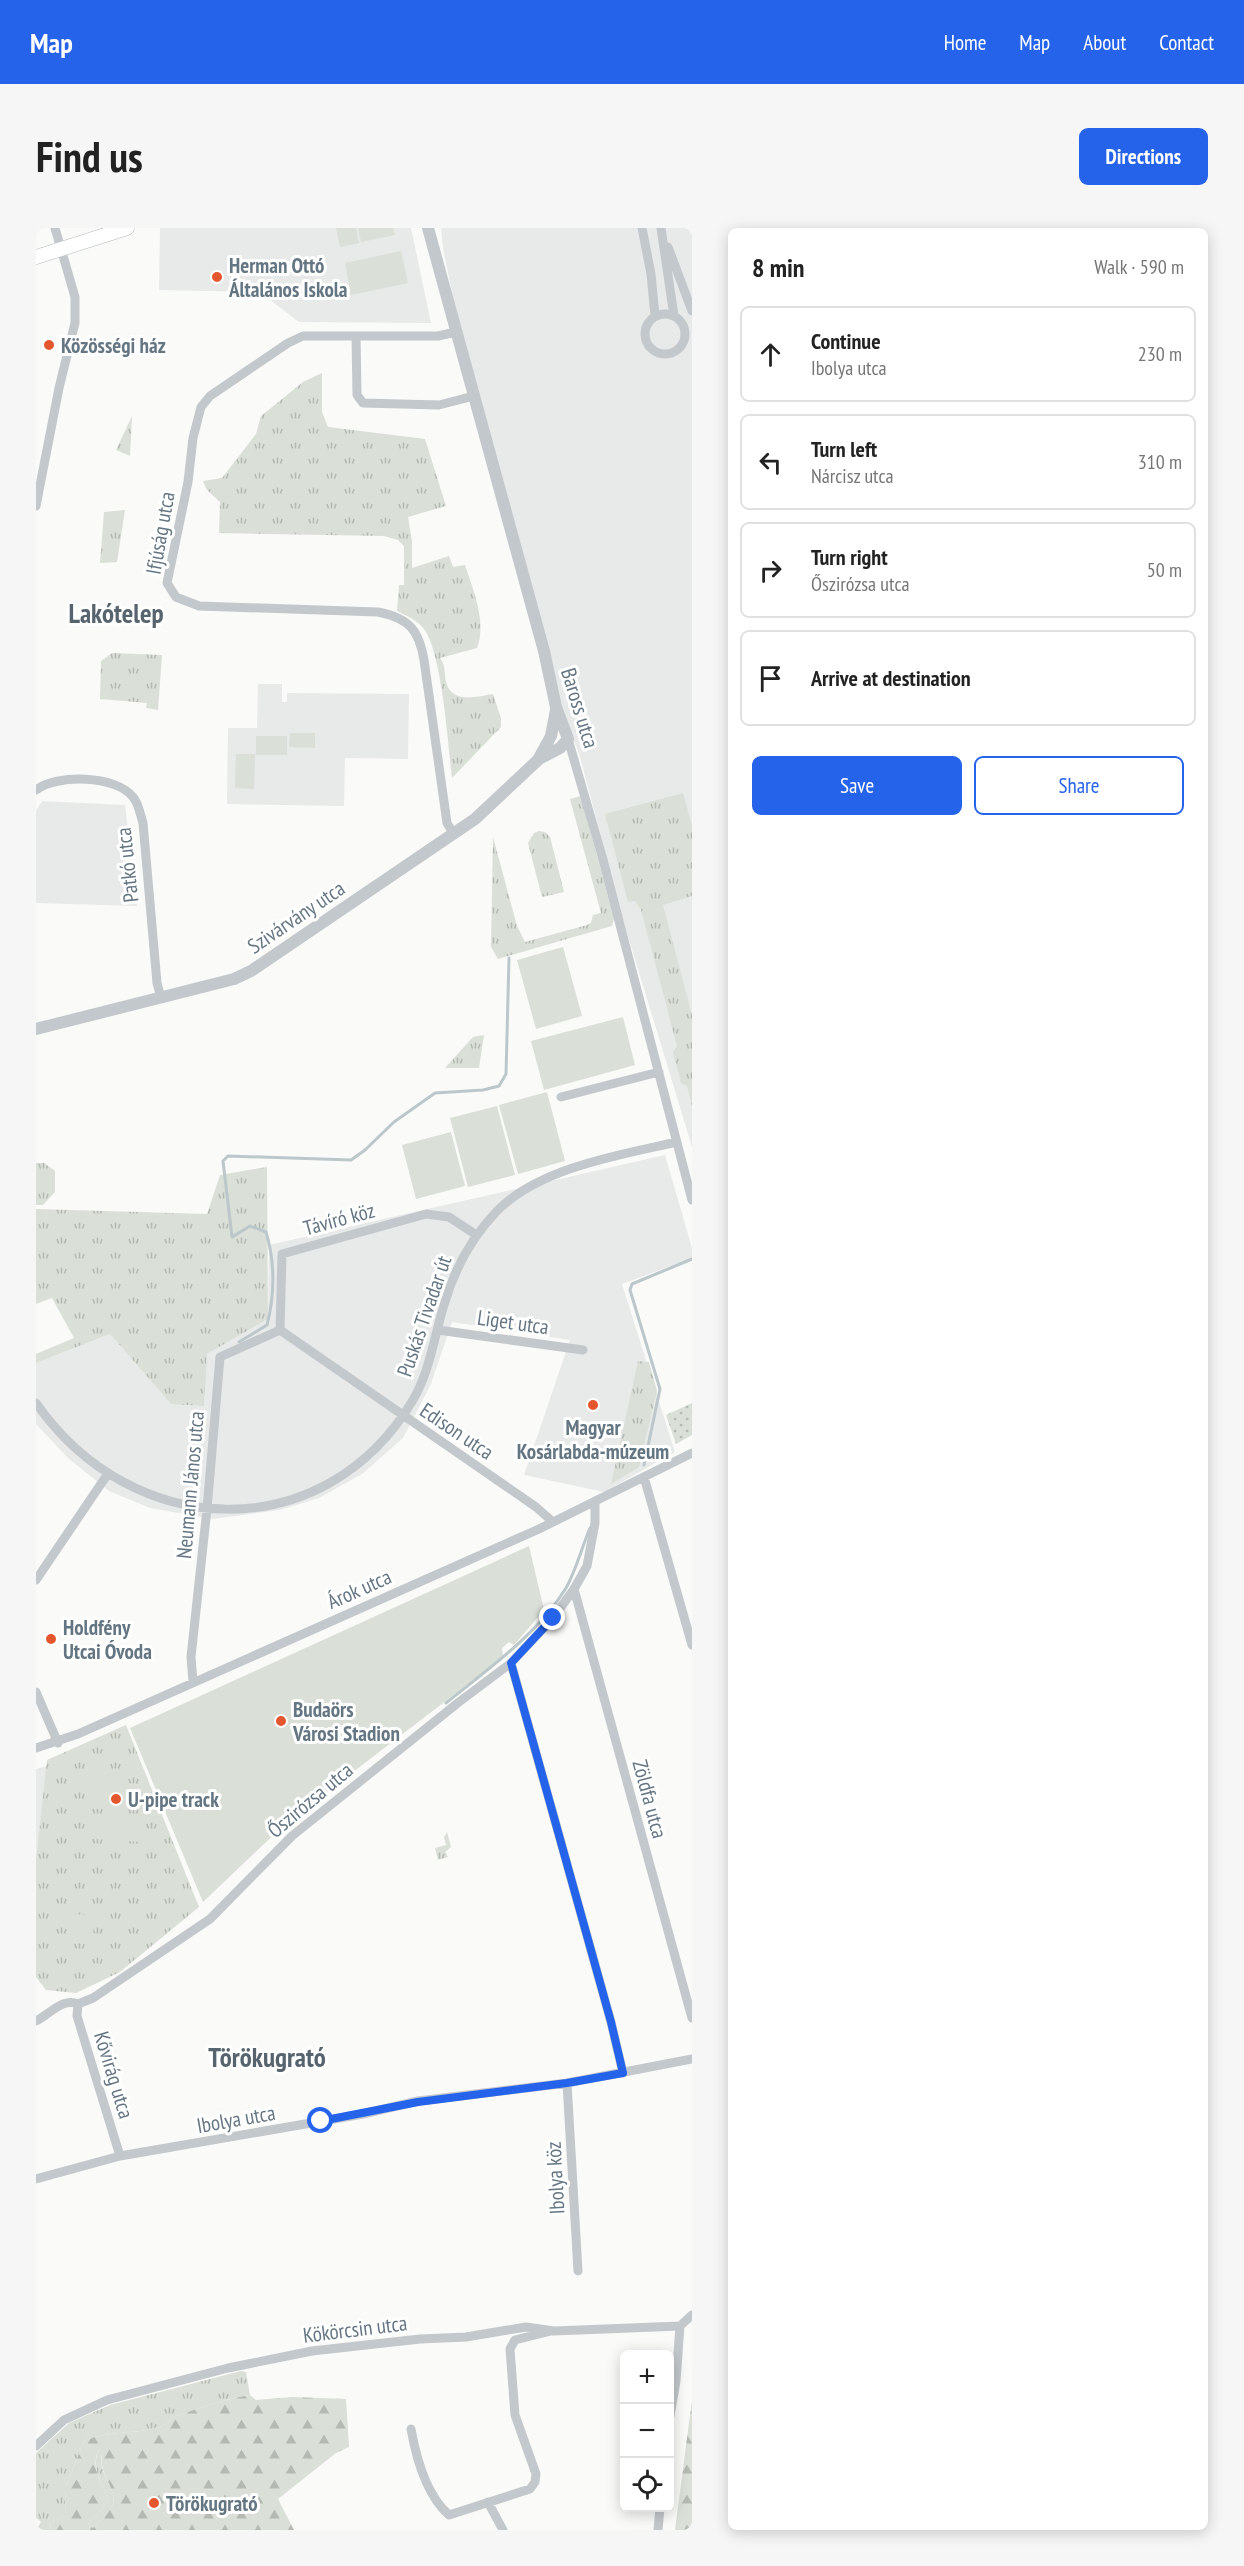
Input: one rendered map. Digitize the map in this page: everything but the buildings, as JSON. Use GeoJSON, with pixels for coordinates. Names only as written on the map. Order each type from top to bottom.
{"type":"FeatureCollection","features":[{"type":"Feature","properties":{"kind":"main road"},"geometry":{"type":"LineString","coordinates":[[36,257],[127,228]]}},
{"type":"Feature","properties":{"kind":"street"},"geometry":{"type":"LineString","coordinates":[[36,506],[59,388],[75,323],[75,297],[55,228]]}},
{"type":"Feature","properties":{"kind":"street","name":"Baross utca"},"geometry":{"type":"LineString","coordinates":[[428,228],[544,651],[556,707],[568,739],[599,844],[692,1200]]}},
{"type":"Feature","properties":{"kind":"street"},"geometry":{"type":"LineString","coordinates":[[642,228],[651,274],[655,316]]}},
{"type":"Feature","properties":{"kind":"street"},"geometry":{"type":"LineString","coordinates":[[661,228],[674,316],[684,329],[681,346]]}},
{"type":"Feature","properties":{"kind":"street"},"geometry":{"type":"LineString","coordinates":[[661,228],[692,311]]}},
{"type":"Feature","properties":{"kind":"street"},"geometry":{"type":"LineString","coordinates":[[674,316],[665,314],[655,316],[648,323],[644,332],[649,347],[665,355],[681,346],[692,344]]}},
{"type":"Feature","properties":{"kind":"street","name":"Ifjúság utca"},"geometry":{"type":"LineString","coordinates":[[453,833],[447,823],[424,660],[421,642],[415,630],[401,620],[378,612],[199,606],[176,597],[167,583],[188,482],[193,438],[204,403],[215,393],[296,339],[312,335],[438,336],[456,332]]}},
{"type":"Feature","properties":{"kind":"street"},"geometry":{"type":"LineString","coordinates":[[356,336],[357,395],[363,403],[439,405],[474,396]]}},
{"type":"Feature","properties":{"kind":"street","name":"Szivárvány utca"},"geometry":{"type":"LineString","coordinates":[[539,759],[551,736],[556,707]]}},
{"type":"Feature","properties":{"kind":"street","name":"Szivárvány utca"},"geometry":{"type":"LineString","coordinates":[[36,1029],[234,979],[251,971],[490,807],[539,759],[560,748],[568,739]]}},
{"type":"Feature","properties":{"kind":"street","name":"Patkó utca"},"geometry":{"type":"LineString","coordinates":[[36,790],[42,785],[64,780],[100,780],[125,789],[138,805],[143,823],[157,983],[161,998]]}},
{"type":"Feature","properties":{"kind":"street"},"geometry":{"type":"LineString","coordinates":[[561,1097],[659,1072]]}},
{"type":"Feature","properties":{"kind":"street","name":"Puskás Tivadar út"},"geometry":{"type":"LineString","coordinates":[[36,1403],[70,1444],[107,1474],[152,1497],[207,1509],[281,1502],[319,1488],[368,1457],[414,1398],[429,1364],[457,1270],[475,1234],[499,1209],[538,1183],[569,1169],[677,1142]]}},
{"type":"Feature","properties":{"kind":"street","name":"Távíró köz"},"geometry":{"type":"LineString","coordinates":[[280,1330],[282,1254],[426,1214],[449,1217],[475,1234]]}},
{"type":"Feature","properties":{"kind":"street","name":"Edison utca"},"geometry":{"type":"LineString","coordinates":[[280,1330],[536,1507],[554,1522]]}},
{"type":"Feature","properties":{"kind":"street","name":"Neumann János utca"},"geometry":{"type":"LineString","coordinates":[[193,1682],[191,1657],[220,1357],[280,1330]]}},
{"type":"Feature","properties":{"kind":"street","name":"Liget utca"},"geometry":{"type":"LineString","coordinates":[[438,1330],[583,1350]]}},
{"type":"Feature","properties":{"kind":"street","name":"Árok utca"},"geometry":{"type":"LineString","coordinates":[[36,1748],[58,1743],[554,1522],[692,1453]]}},
{"type":"Feature","properties":{"kind":"street"},"geometry":{"type":"LineString","coordinates":[[36,1580],[107,1474]]}},
{"type":"Feature","properties":{"kind":"street"},"geometry":{"type":"LineString","coordinates":[[645,1477],[692,1645]]}},
{"type":"Feature","properties":{"kind":"street","name":"Őszirózsa utca"},"geometry":{"type":"LineString","coordinates":[[36,2021],[64,2003],[78,2004],[93,1998],[210,1919],[292,1836],[511,1663],[553,1618],[587,1566],[595,1502]]}},
{"type":"Feature","properties":{"kind":"street","name":"Zöldfa utca"},"geometry":{"type":"LineString","coordinates":[[574,1589],[692,2018]]}},
{"type":"Feature","properties":{"kind":"street"},"geometry":{"type":"LineString","coordinates":[[511,1663],[611,2022],[623,2073]]}},
{"type":"Feature","properties":{"kind":"street"},"geometry":{"type":"LineString","coordinates":[[36,1692],[58,1743]]}},
{"type":"Feature","properties":{"kind":"street","name":"Kővirág utca"},"geometry":{"type":"LineString","coordinates":[[78,2004],[77,2016],[120,2156]]}},
{"type":"Feature","properties":{"kind":"street","name":"Ibolya utca"},"geometry":{"type":"LineString","coordinates":[[36,2179],[120,2156],[352,2116],[418,2102],[567,2083],[692,2059]]}},
{"type":"Feature","properties":{"kind":"street","name":"Ibolya köz"},"geometry":{"type":"LineString","coordinates":[[567,2083],[578,2271]]}},
{"type":"Feature","properties":{"kind":"street"},"geometry":{"type":"LineString","coordinates":[[671,2404],[676,2380],[680,2326],[692,2315]]}},
{"type":"Feature","properties":{"kind":"street","name":"Kökörcsin utca"},"geometry":{"type":"LineString","coordinates":[[36,2446],[64,2420],[107,2400],[228,2368],[312,2351],[465,2337],[526,2327],[554,2331],[680,2326]]}},
{"type":"Feature","properties":{"kind":"street"},"geometry":{"type":"LineString","coordinates":[[411,2429],[415,2449],[430,2489],[443,2510],[449,2515],[530,2489],[535,2482],[536,2474],[515,2415],[510,2349],[515,2340],[554,2331]]}},
{"type":"Feature","properties":{"kind":"street"},"geometry":{"type":"LineString","coordinates":[[488,2502],[503,2530]]}},
{"type":"Feature","properties":{"kind":"street"},"geometry":{"type":"LineString","coordinates":[[658,2530],[660,2512]]}},
{"type":"Feature","properties":{"kind":"shaded area"},"geometry":{"type":"Polygon","coordinates":[[[160,228],[411,228],[431,323],[299,322],[260,292],[159,290],[160,228]]]}},
{"type":"Feature","properties":{"kind":"shaded area"},"geometry":{"type":"Polygon","coordinates":[[[441,228],[692,228],[692,1147],[624,923],[579,753],[559,706],[458,322],[441,228]]]}},
{"type":"Feature","properties":{"kind":"shaded area"},"geometry":{"type":"Polygon","coordinates":[[[258,684],[282,684],[282,702],[287,702],[287,693],[409,694],[408,759],[345,758],[344,806],[227,804],[228,728],[257,728],[258,684]]]}},
{"type":"Feature","properties":{"kind":"shaded area"},"geometry":{"type":"Polygon","coordinates":[[[42,801],[125,805],[137,906],[36,903],[36,811],[42,801]]]}},
{"type":"Feature","properties":{"kind":"shaded area"},"geometry":{"type":"Polygon","coordinates":[[[665,1155],[692,1248],[692,1258],[622,1284],[675,1452],[604,1492],[524,1475],[570,1340],[452,1322],[431,1384],[403,1438],[362,1474],[319,1498],[280,1510],[213,1519],[150,1508],[109,1491],[68,1458],[36,1424],[36,1363],[110,1334],[171,1404],[207,1354],[268,1319],[269,1245],[665,1155]]]}},
{"type":"Feature","properties":{"kind":"shaded area"},"geometry":{"type":"Polygon","coordinates":[[[47,1766],[36,1860],[36,1769],[47,1766]]]}},
{"type":"Feature","properties":{"kind":"green space"},"geometry":{"type":"Polygon","coordinates":[[[336,228],[356,228],[359,243],[340,247],[336,228]]]}},
{"type":"Feature","properties":{"kind":"green space"},"geometry":{"type":"Polygon","coordinates":[[[358,228],[393,228],[395,235],[361,242],[358,228]]]}},
{"type":"Feature","properties":{"kind":"green space"},"geometry":{"type":"Polygon","coordinates":[[[401,251],[408,283],[351,295],[345,263],[401,251]]]}},
{"type":"Feature","properties":{"kind":"green space"},"geometry":{"type":"Polygon","coordinates":[[[322,373],[322,412],[328,427],[425,439],[446,506],[408,517],[412,542],[412,568],[449,556],[453,567],[465,565],[480,617],[480,638],[477,648],[440,658],[446,682],[453,694],[465,697],[493,694],[501,718],[501,727],[452,778],[440,678],[430,641],[418,623],[397,611],[399,585],[404,585],[404,546],[398,540],[384,536],[219,533],[220,502],[207,490],[203,481],[222,478],[256,434],[261,416],[303,382],[322,373]]]}},
{"type":"Feature","properties":{"kind":"green space"},"geometry":{"type":"Polygon","coordinates":[[[132,416],[130,456],[116,450],[132,416]]]}},
{"type":"Feature","properties":{"kind":"green space"},"geometry":{"type":"Polygon","coordinates":[[[125,510],[117,562],[100,563],[104,512],[125,510]]]}},
{"type":"Feature","properties":{"kind":"green space"},"geometry":{"type":"Polygon","coordinates":[[[112,653],[162,655],[158,710],[146,708],[147,703],[100,699],[101,661],[112,653]]]}},
{"type":"Feature","properties":{"kind":"green space"},"geometry":{"type":"Polygon","coordinates":[[[290,733],[315,733],[315,748],[289,747],[290,733]]]}},
{"type":"Feature","properties":{"kind":"green space"},"geometry":{"type":"Polygon","coordinates":[[[256,736],[287,736],[287,755],[256,755],[256,736]]]}},
{"type":"Feature","properties":{"kind":"green space"},"geometry":{"type":"Polygon","coordinates":[[[236,754],[255,754],[254,789],[235,788],[236,754]]]}},
{"type":"Feature","properties":{"kind":"green space"},"geometry":{"type":"Polygon","coordinates":[[[683,793],[692,826],[692,896],[663,905],[692,1015],[692,1106],[687,1086],[681,1083],[673,1052],[677,1046],[641,910],[635,901],[628,902],[605,814],[683,793]]]}},
{"type":"Feature","properties":{"kind":"green space"},"geometry":{"type":"Polygon","coordinates":[[[581,796],[614,919],[612,926],[498,959],[491,947],[493,837],[517,926],[525,942],[587,925],[591,923],[593,915],[601,913],[570,799],[581,796]]]}},
{"type":"Feature","properties":{"kind":"green space"},"geometry":{"type":"Polygon","coordinates":[[[545,832],[550,837],[564,892],[542,897],[528,843],[534,833],[545,832]]]}},
{"type":"Feature","properties":{"kind":"green space"},"geometry":{"type":"Polygon","coordinates":[[[563,947],[582,1016],[536,1029],[517,960],[563,947]]]}},
{"type":"Feature","properties":{"kind":"green space"},"geometry":{"type":"Polygon","coordinates":[[[623,1017],[635,1065],[544,1090],[531,1041],[623,1017]]]}},
{"type":"Feature","properties":{"kind":"green space"},"geometry":{"type":"Polygon","coordinates":[[[484,1035],[479,1068],[445,1068],[473,1037],[484,1035]]]}},
{"type":"Feature","properties":{"kind":"green space"},"geometry":{"type":"Polygon","coordinates":[[[547,1092],[565,1161],[518,1174],[499,1105],[547,1092]]]}},
{"type":"Feature","properties":{"kind":"green space"},"geometry":{"type":"Polygon","coordinates":[[[497,1106],[515,1175],[468,1187],[450,1118],[497,1106]]]}},
{"type":"Feature","properties":{"kind":"green space"},"geometry":{"type":"Polygon","coordinates":[[[451,1132],[465,1186],[416,1199],[402,1145],[451,1132]]]}},
{"type":"Feature","properties":{"kind":"green space"},"geometry":{"type":"Polygon","coordinates":[[[36,1163],[44,1163],[55,1171],[55,1192],[43,1205],[36,1205],[36,1163]]]}},
{"type":"Feature","properties":{"kind":"green space"},"geometry":{"type":"Polygon","coordinates":[[[267,1167],[268,1319],[207,1354],[204,1406],[171,1404],[110,1334],[36,1363],[36,1354],[74,1338],[52,1298],[36,1304],[36,1209],[207,1214],[220,1175],[267,1167]]]}},
{"type":"Feature","properties":{"kind":"green space"},"geometry":{"type":"Polygon","coordinates":[[[638,1361],[649,1362],[657,1391],[639,1467],[611,1484],[638,1361]]]}},
{"type":"Feature","properties":{"kind":"green space"},"geometry":{"type":"Polygon","coordinates":[[[692,1403],[692,1435],[676,1444],[666,1415],[692,1403]]]}},
{"type":"Feature","properties":{"kind":"green space","name":"Budaörs Városi Stadion"},"geometry":{"type":"Polygon","coordinates":[[[529,1546],[544,1610],[514,1645],[509,1642],[502,1648],[503,1655],[490,1667],[284,1825],[203,1902],[130,1728],[529,1546]]]}},
{"type":"Feature","properties":{"kind":"green space"},"geometry":{"type":"Polygon","coordinates":[[[126,1725],[199,1907],[120,1972],[76,1993],[46,1990],[36,1977],[36,1860],[47,1760],[126,1725]]]}},
{"type":"Feature","properties":{"kind":"green space","name":"U-pipe track"},"geometry":{"type":"Polygon","coordinates":[[[99,1774],[130,1783],[146,1810],[94,1809],[82,1782],[99,1774]]]}},
{"type":"Feature","properties":{"kind":"green space"},"geometry":{"type":"Polygon","coordinates":[[[95,1816],[141,1819],[140,1842],[94,1839],[95,1816]]]}},
{"type":"Feature","properties":{"kind":"green space"},"geometry":{"type":"Polygon","coordinates":[[[447,1832],[451,1847],[445,1852],[448,1857],[438,1860],[435,1848],[446,1845],[444,1837],[447,1832]]]}},
{"type":"Feature","properties":{"kind":"green space"},"geometry":{"type":"Polygon","coordinates":[[[72,1914],[94,1915],[93,1944],[71,1943],[72,1914]]]}},
{"type":"Feature","properties":{"kind":"green space"},"geometry":{"type":"Polygon","coordinates":[[[241,2371],[246,2372],[250,2395],[222,2401],[174,2417],[157,2428],[101,2436],[84,2441],[66,2486],[65,2516],[51,2522],[50,2530],[36,2530],[41,2522],[36,2518],[36,2453],[69,2423],[110,2405],[241,2371]]]}},
{"type":"Feature","properties":{"kind":"green space"},"geometry":{"type":"Polygon","coordinates":[[[250,2395],[256,2400],[292,2397],[346,2399],[349,2447],[336,2453],[278,2499],[294,2530],[50,2530],[51,2522],[65,2516],[66,2486],[84,2441],[101,2436],[157,2428],[177,2416],[250,2395]],[[99,2449],[96,2466],[107,2501],[88,2524],[93,2528],[108,2512],[114,2500],[102,2466],[103,2451],[99,2449]]]}},
{"type":"Feature","properties":{"kind":"green space"},"geometry":{"type":"Polygon","coordinates":[[[692,2400],[692,2530],[675,2530],[692,2400]]]}},
{"type":"Feature","properties":{"kind":"green space"},"geometry":{"type":"Polygon","coordinates":[[[99,2449],[103,2451],[102,2466],[114,2500],[108,2512],[93,2528],[88,2524],[107,2501],[97,2474],[96,2458],[99,2449]]]}},
{"type":"Feature","properties":{"kind":"waterway"},"geometry":{"type":"LineString","coordinates":[[239,1342],[267,1325],[273,1290],[272,1266],[266,1232],[250,1226],[232,1237],[223,1161],[228,1156],[351,1160],[394,1122],[435,1093],[483,1090],[499,1086],[506,1074],[509,958]]}},
{"type":"Feature","properties":{"kind":"waterway"},"geometry":{"type":"LineString","coordinates":[[644,1465],[660,1389],[630,1290],[632,1284],[692,1259]]}},
{"type":"Feature","properties":{"kind":"waterway"},"geometry":{"type":"LineString","coordinates":[[446,1703],[495,1664],[541,1621],[570,1581],[590,1528]]}},
{"type":"Feature","properties":{"kind":"place","name":"Herman Ottó Általános Iskola"},"geometry":{"type":"Point","coordinates":[217,277]}},
{"type":"Feature","properties":{"kind":"place","name":"Közösségi ház"},"geometry":{"type":"Point","coordinates":[49,345]}},
{"type":"Feature","properties":{"kind":"place","name":"Magyar Kosárlabda-múzeum"},"geometry":{"type":"Point","coordinates":[593,1405]}},
{"type":"Feature","properties":{"kind":"place","name":"Holdfény Utcai Óvoda"},"geometry":{"type":"Point","coordinates":[51,1639]}},
{"type":"Feature","properties":{"kind":"place","name":"Budaörs Városi Stadion"},"geometry":{"type":"Point","coordinates":[281,1721]}},
{"type":"Feature","properties":{"kind":"place","name":"U-pipe track"},"geometry":{"type":"Point","coordinates":[116,1799]}},
{"type":"Feature","properties":{"kind":"place","name":"Törökugrató"},"geometry":{"type":"Point","coordinates":[154,2503]}},
{"type":"Feature","properties":{"kind":"district","name":"Lakótelep"},"geometry":{"type":"Point","coordinates":[116,613]}},
{"type":"Feature","properties":{"kind":"district","name":"Törökugrató"},"geometry":{"type":"Point","coordinates":[267,2057]}},
{"type":"Feature","properties":{"kind":"route"},"geometry":{"type":"LineString","coordinates":[[321,2121],[418,2102],[567,2083],[623,2073],[611,2022],[511,1663],[553,1618]]}}]}
